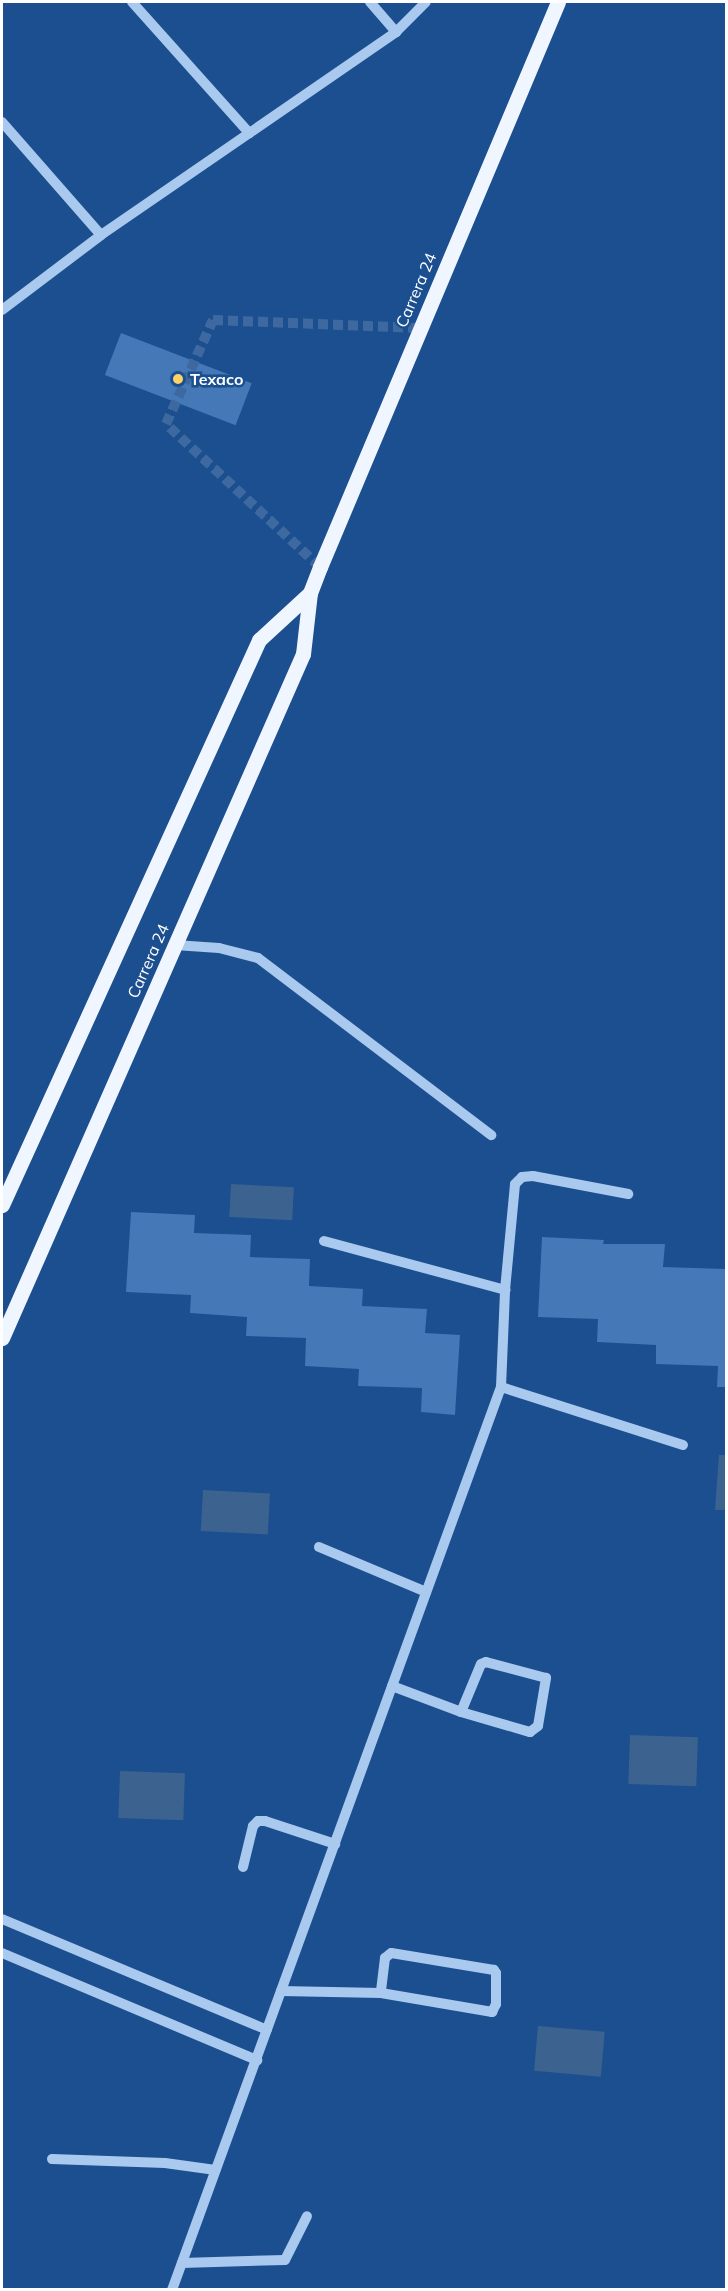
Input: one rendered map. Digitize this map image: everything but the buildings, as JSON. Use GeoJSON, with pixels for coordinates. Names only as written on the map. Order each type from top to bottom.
{"type":"FeatureCollection","features":[{"type":"Feature","properties":{"kind":"main road","name":"Carrera 24"},"geometry":{"type":"LineString","coordinates":[[2,1338],[303,654],[310,593],[558,2]]}},
{"type":"Feature","properties":{"kind":"main road","name":"Carrera 24"},"geometry":{"type":"LineString","coordinates":[[2,1204],[259,640],[310,593]]}},
{"type":"Feature","properties":{"kind":"street"},"geometry":{"type":"LineString","coordinates":[[132,2],[249,133]]}},
{"type":"Feature","properties":{"kind":"street"},"geometry":{"type":"LineString","coordinates":[[370,2],[396,32]]}},
{"type":"Feature","properties":{"kind":"street"},"geometry":{"type":"LineString","coordinates":[[2,310],[100,235],[396,32],[426,2]]}},
{"type":"Feature","properties":{"kind":"street"},"geometry":{"type":"LineString","coordinates":[[2,122],[100,235]]}},
{"type":"Feature","properties":{"kind":"street"},"geometry":{"type":"LineString","coordinates":[[175,945],[219,948],[258,958],[491,1135]]}},
{"type":"Feature","properties":{"kind":"street"},"geometry":{"type":"LineString","coordinates":[[172,2289],[501,1387],[505,1290],[515,1184],[522,1177],[533,1176],[628,1194]]}},
{"type":"Feature","properties":{"kind":"street"},"geometry":{"type":"LineString","coordinates":[[324,1241],[505,1290]]}},
{"type":"Feature","properties":{"kind":"street"},"geometry":{"type":"LineString","coordinates":[[501,1387],[683,1445]]}},
{"type":"Feature","properties":{"kind":"street"},"geometry":{"type":"LineString","coordinates":[[319,1547],[426,1592]]}},
{"type":"Feature","properties":{"kind":"street"},"geometry":{"type":"LineString","coordinates":[[392,1686],[461,1712],[530,1732],[537,1726],[546,1678],[486,1662],[481,1664],[461,1712]]}},
{"type":"Feature","properties":{"kind":"street"},"geometry":{"type":"LineString","coordinates":[[243,1867],[253,1826],[258,1821],[265,1821],[335,1844]]}},
{"type":"Feature","properties":{"kind":"street"},"geometry":{"type":"LineString","coordinates":[[2,1919],[267,2030]]}},
{"type":"Feature","properties":{"kind":"street"},"geometry":{"type":"LineString","coordinates":[[2,1953],[257,2060]]}},
{"type":"Feature","properties":{"kind":"street"},"geometry":{"type":"LineString","coordinates":[[281,1991],[381,1993],[492,2012],[496,2004],[496,1973],[494,1970],[391,1953],[386,1958],[381,1993]]}},
{"type":"Feature","properties":{"kind":"street"},"geometry":{"type":"LineString","coordinates":[[52,2159],[165,2163],[216,2169]]}},
{"type":"Feature","properties":{"kind":"street"},"geometry":{"type":"LineString","coordinates":[[182,2263],[285,2260],[307,2216]]}},
{"type":"Feature","properties":{"kind":"water"},"geometry":{"type":"Polygon","coordinates":[[[231,1184],[294,1187],[292,1220],[229,1217],[231,1184]]]}},
{"type":"Feature","properties":{"kind":"water"},"geometry":{"type":"Polygon","coordinates":[[[719,1455],[726,1455],[726,1510],[715,1510],[719,1455]]]}},
{"type":"Feature","properties":{"kind":"water"},"geometry":{"type":"Polygon","coordinates":[[[203,1490],[270,1494],[268,1534],[201,1531],[203,1490]]]}},
{"type":"Feature","properties":{"kind":"water"},"geometry":{"type":"Polygon","coordinates":[[[630,1735],[698,1737],[696,1786],[628,1784],[630,1735]]]}},
{"type":"Feature","properties":{"kind":"water"},"geometry":{"type":"Polygon","coordinates":[[[120,1771],[185,1773],[183,1820],[118,1818],[120,1771]]]}},
{"type":"Feature","properties":{"kind":"water"},"geometry":{"type":"Polygon","coordinates":[[[538,2026],[605,2032],[601,2077],[534,2071],[538,2026]]]}},
{"type":"Feature","properties":{"kind":"tunnel"},"geometry":{"type":"LineString","coordinates":[[320,567],[166,424],[213,320],[419,328]]}},
{"type":"Feature","properties":{"kind":"place","name":"Texaco"},"geometry":{"type":"Point","coordinates":[178,379]}}]}
